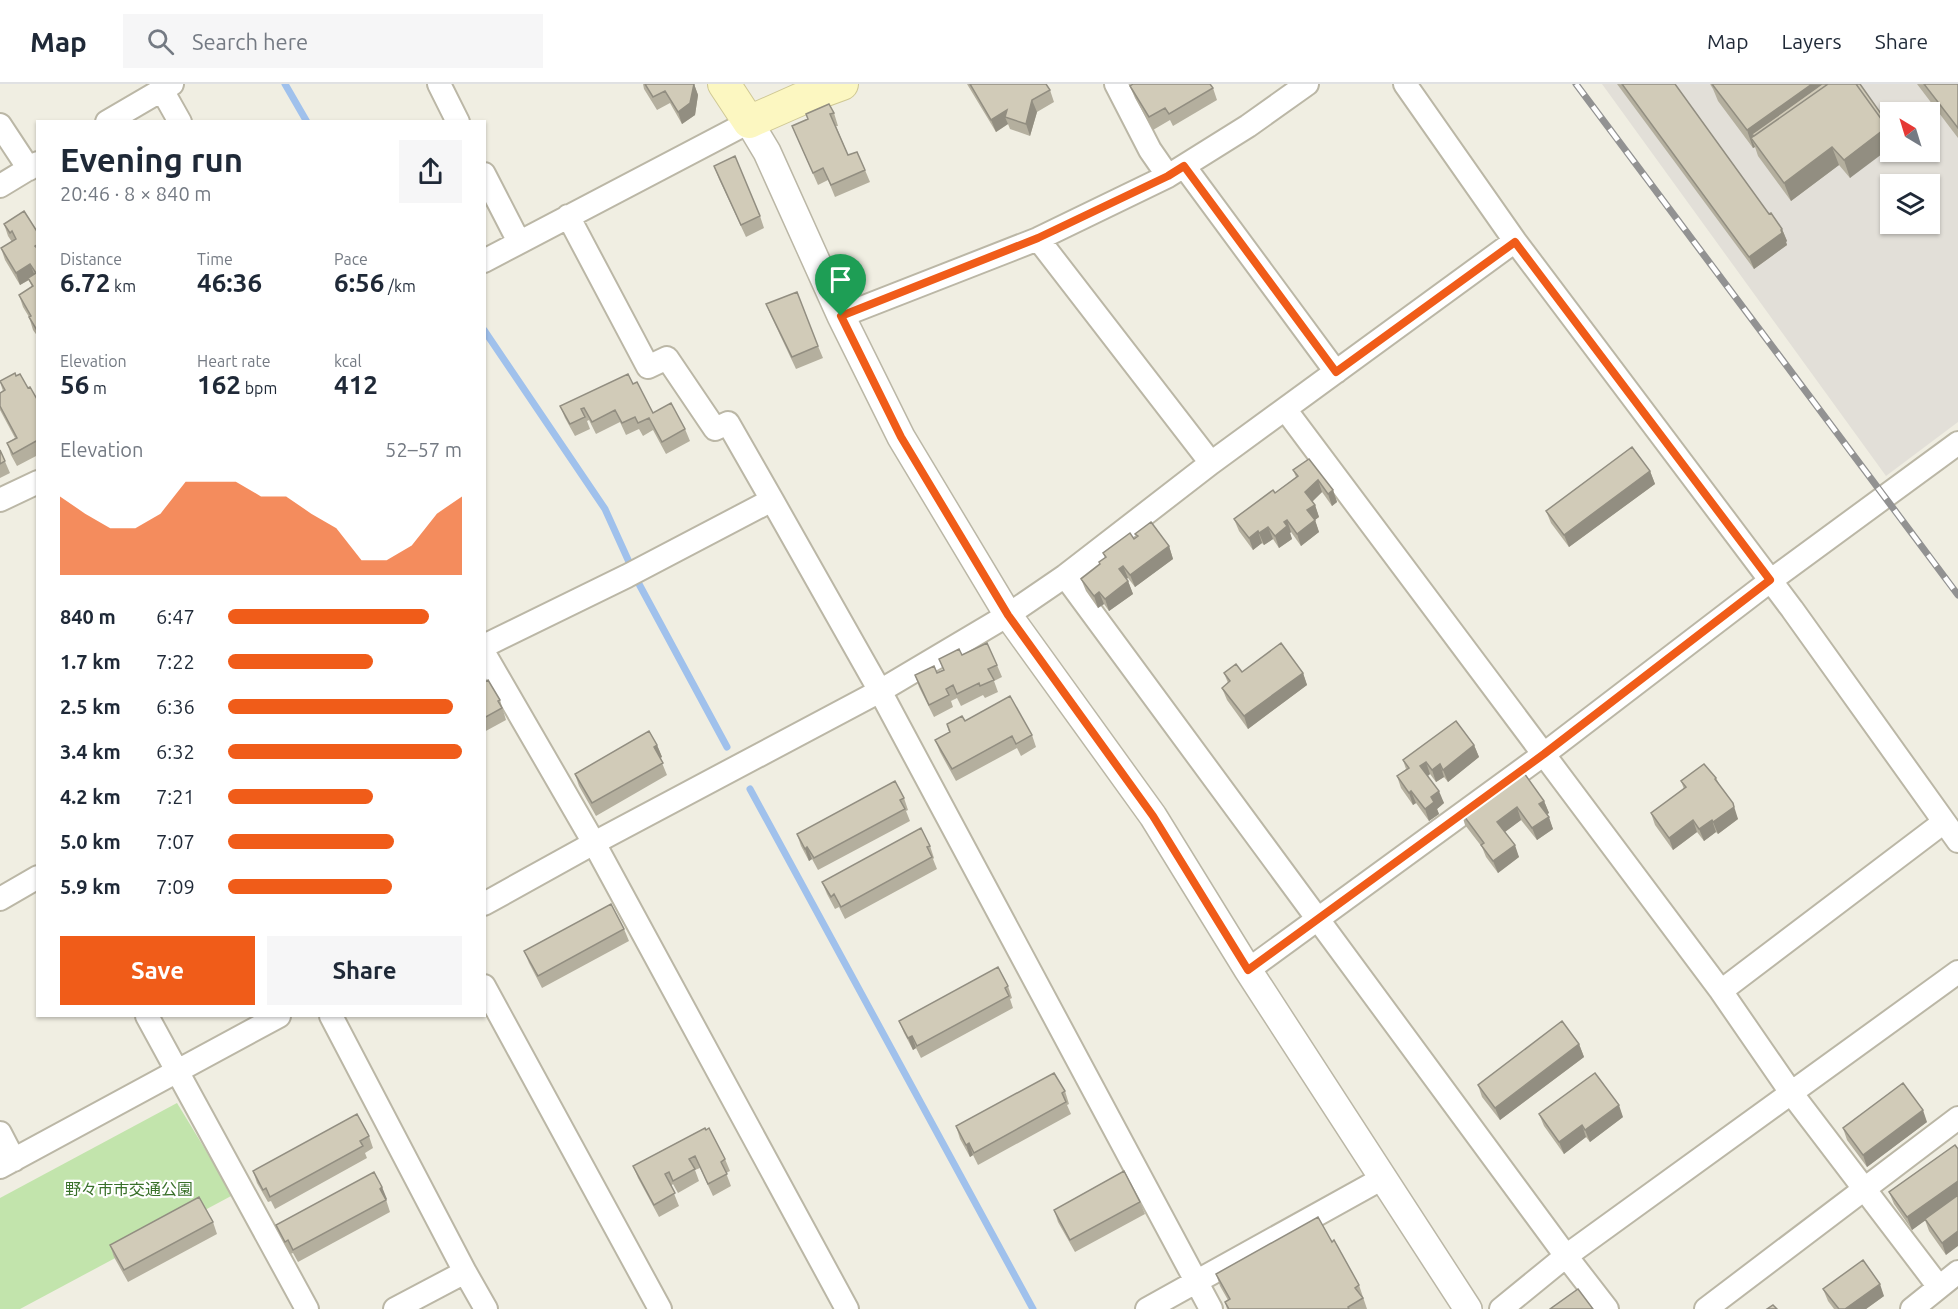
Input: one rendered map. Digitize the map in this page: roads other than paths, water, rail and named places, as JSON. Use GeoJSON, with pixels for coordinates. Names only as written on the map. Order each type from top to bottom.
{"type":"FeatureCollection","features":[{"type":"Feature","properties":{"kind":"main road"},"geometry":{"type":"LineString","coordinates":[[724,84],[749,122],[842,84]]}},
{"type":"Feature","properties":{"kind":"street"},"geometry":{"type":"LineString","coordinates":[[439,84],[457,120]]}},
{"type":"Feature","properties":{"kind":"street"},"geometry":{"type":"LineString","coordinates":[[1116,84],[1150,150],[1176,171],[1336,372]]}},
{"type":"Feature","properties":{"kind":"street"},"geometry":{"type":"LineString","coordinates":[[841,316],[1038,238],[1176,171],[1248,126],[1306,84]]}},
{"type":"Feature","properties":{"kind":"street"},"geometry":{"type":"LineString","coordinates":[[1405,84],[1515,242],[1792,609],[1958,841]]}},
{"type":"Feature","properties":{"kind":"street"},"geometry":{"type":"LineString","coordinates":[[110,120],[155,89],[178,120]]}},
{"type":"Feature","properties":{"kind":"street"},"geometry":{"type":"LineString","coordinates":[[486,260],[749,122],[767,152],[841,316],[901,437],[1008,615],[1153,816],[1248,970],[1468,1309]]}},
{"type":"Feature","properties":{"kind":"street"},"geometry":{"type":"LineString","coordinates":[[0,125],[33,166],[0,186]]}},
{"type":"Feature","properties":{"kind":"street"},"geometry":{"type":"LineString","coordinates":[[486,178],[519,242]]}},
{"type":"Feature","properties":{"kind":"street"},"geometry":{"type":"LineString","coordinates":[[568,216],[648,367],[668,358],[715,429],[728,423],[880,691],[1211,1309]]}},
{"type":"Feature","properties":{"kind":"street"},"geometry":{"type":"LineString","coordinates":[[1038,238],[1211,463]]}},
{"type":"Feature","properties":{"kind":"street"},"geometry":{"type":"LineString","coordinates":[[486,903],[880,691],[1008,615],[1065,576],[1211,463],[1515,242]]}},
{"type":"Feature","properties":{"kind":"street"},"geometry":{"type":"LineString","coordinates":[[1285,409],[1721,990],[1792,1094],[1939,1287]]}},
{"type":"Feature","properties":{"kind":"street"},"geometry":{"type":"LineString","coordinates":[[1248,970],[1544,754],[1770,580],[1958,443]]}},
{"type":"Feature","properties":{"kind":"street"},"geometry":{"type":"LineString","coordinates":[[0,500],[36,483]]}},
{"type":"Feature","properties":{"kind":"street"},"geometry":{"type":"LineString","coordinates":[[486,645],[634,572],[772,500]]}},
{"type":"Feature","properties":{"kind":"street"},"geometry":{"type":"LineString","coordinates":[[1065,576],[1607,1309]]}},
{"type":"Feature","properties":{"kind":"street"},"geometry":{"type":"LineString","coordinates":[[486,656],[594,843],[847,1309]]}},
{"type":"Feature","properties":{"kind":"street"},"geometry":{"type":"LineString","coordinates":[[1721,990],[1944,822]]}},
{"type":"Feature","properties":{"kind":"street"},"geometry":{"type":"LineString","coordinates":[[0,899],[36,878]]}},
{"type":"Feature","properties":{"kind":"street"},"geometry":{"type":"LineString","coordinates":[[1501,1309],[1566,1256],[1958,972]]}},
{"type":"Feature","properties":{"kind":"street"},"geometry":{"type":"LineString","coordinates":[[486,990],[660,1309]]}},
{"type":"Feature","properties":{"kind":"street"},"geometry":{"type":"LineString","coordinates":[[148,1017],[307,1309]]}},
{"type":"Feature","properties":{"kind":"street"},"geometry":{"type":"LineString","coordinates":[[0,1132],[7,1163],[277,1017]]}},
{"type":"Feature","properties":{"kind":"street"},"geometry":{"type":"LineString","coordinates":[[332,1017],[486,1309]]}},
{"type":"Feature","properties":{"kind":"street"},"geometry":{"type":"LineString","coordinates":[[1706,1309],[1958,1118]]}},
{"type":"Feature","properties":{"kind":"street"},"geometry":{"type":"LineString","coordinates":[[1147,1309],[1383,1178]]}},
{"type":"Feature","properties":{"kind":"street"},"geometry":{"type":"LineString","coordinates":[[395,1309],[465,1272]]}},
{"type":"Feature","properties":{"kind":"street"},"geometry":{"type":"LineString","coordinates":[[1912,1309],[1958,1272]]}},
{"type":"Feature","properties":{"kind":"waterway"},"geometry":{"type":"LineString","coordinates":[[285,84],[306,120]]}},
{"type":"Feature","properties":{"kind":"waterway"},"geometry":{"type":"LineString","coordinates":[[486,333],[605,509],[639,584],[727,747]]}},
{"type":"Feature","properties":{"kind":"waterway"},"geometry":{"type":"LineString","coordinates":[[750,789],[1033,1309]]}},
{"type":"Feature","properties":{"kind":"railway"},"geometry":{"type":"LineString","coordinates":[[1576,84],[1958,595]]}},
{"type":"Feature","properties":{"kind":"park label","name":"野々市市交通公園"},"geometry":{"type":"Point","coordinates":[129,1189]}}]}
